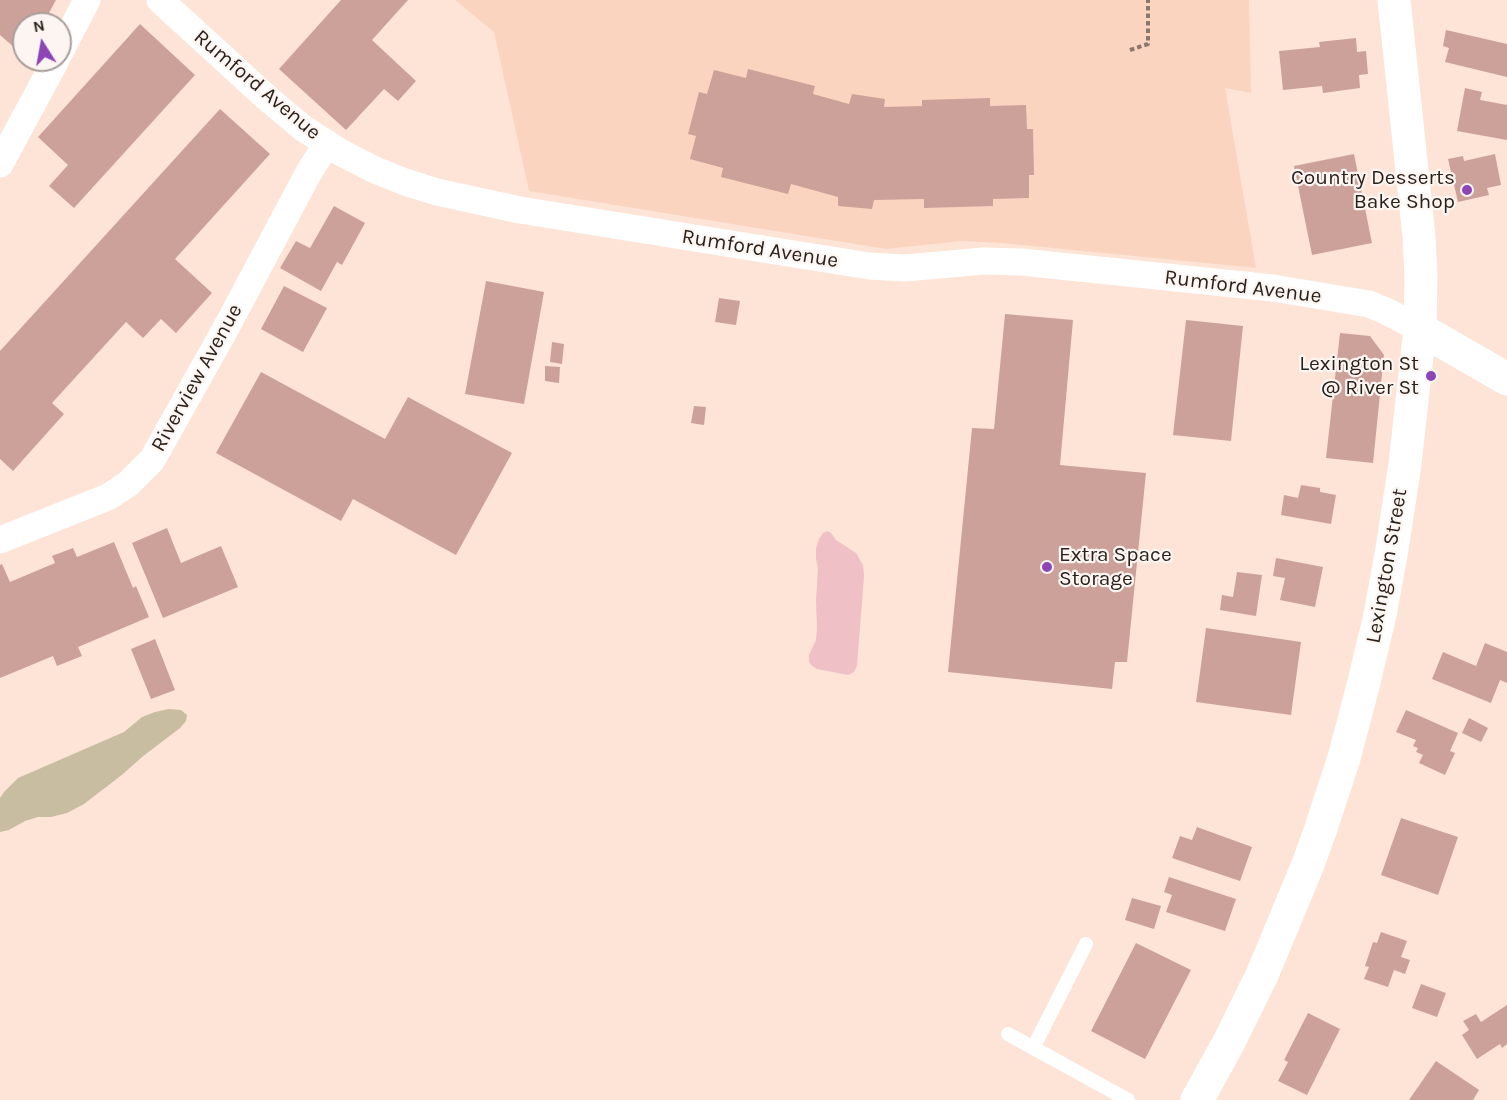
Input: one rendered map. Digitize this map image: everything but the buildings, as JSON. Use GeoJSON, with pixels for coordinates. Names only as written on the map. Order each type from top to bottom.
{"type":"FeatureCollection","features":[{"type":"Feature","properties":{"kind":"main road","name":"Lexington Street"},"geometry":{"type":"LineString","coordinates":[[1197,1100],[1262,975],[1320,831],[1344,758],[1372,651],[1392,549],[1420,329],[1421,276],[1419,237],[1394,0]]}},
{"type":"Feature","properties":{"kind":"main road"},"geometry":{"type":"LineString","coordinates":[[1420,329],[1507,379]]}},
{"type":"Feature","properties":{"kind":"street"},"geometry":{"type":"LineString","coordinates":[[72,29],[87,0]]}},
{"type":"Feature","properties":{"kind":"street","name":"Rumford Avenue"},"geometry":{"type":"LineString","coordinates":[[160,0],[303,129],[375,170],[445,194],[520,210],[878,267],[905,268],[984,261],[1020,262],[1273,288],[1369,304],[1420,329]]}},
{"type":"Feature","properties":{"kind":"street"},"geometry":{"type":"LineString","coordinates":[[0,164],[50,72]]}},
{"type":"Feature","properties":{"kind":"street","name":"Riverview Avenue"},"geometry":{"type":"LineString","coordinates":[[0,540],[108,496],[128,484],[152,460],[309,172],[327,144]]}},
{"type":"Feature","properties":{"kind":"lane"},"geometry":{"type":"LineString","coordinates":[[1033,1048],[1086,944]]}},
{"type":"Feature","properties":{"kind":"lane"},"geometry":{"type":"LineString","coordinates":[[1008,1034],[1128,1100]]}},
{"type":"Feature","properties":{"kind":"path"},"geometry":{"type":"LineString","coordinates":[[1130,50],[1148,44],[1148,0]]}},
{"type":"Feature","properties":{"kind":"shaded area"},"geometry":{"type":"Polygon","coordinates":[[[455,0],[1249,0],[1251,93],[1225,88],[1256,268],[1002,243],[962,241],[886,249],[529,191],[494,32],[455,0]]]}},
{"type":"Feature","properties":{"kind":"shaded area"},"geometry":{"type":"Polygon","coordinates":[[[827,531],[856,553],[863,565],[857,666],[854,672],[848,675],[817,669],[809,662],[817,629],[816,549],[819,539],[827,531]]]}},
{"type":"Feature","properties":{"kind":"shaded area"},"geometry":{"type":"Polygon","coordinates":[[[169,709],[181,710],[187,715],[186,721],[180,728],[84,804],[67,813],[38,817],[0,832],[0,798],[18,778],[124,732],[142,717],[169,709]]]}},
{"type":"Feature","properties":{"kind":"place","name":"Country Desserts Bake Shop"},"geometry":{"type":"Point","coordinates":[1467,190]}},
{"type":"Feature","properties":{"kind":"place","name":"Lexington St @ River St"},"geometry":{"type":"Point","coordinates":[1431,376]}},
{"type":"Feature","properties":{"kind":"place","name":"Extra Space Storage"},"geometry":{"type":"Point","coordinates":[1047,567]}}]}
